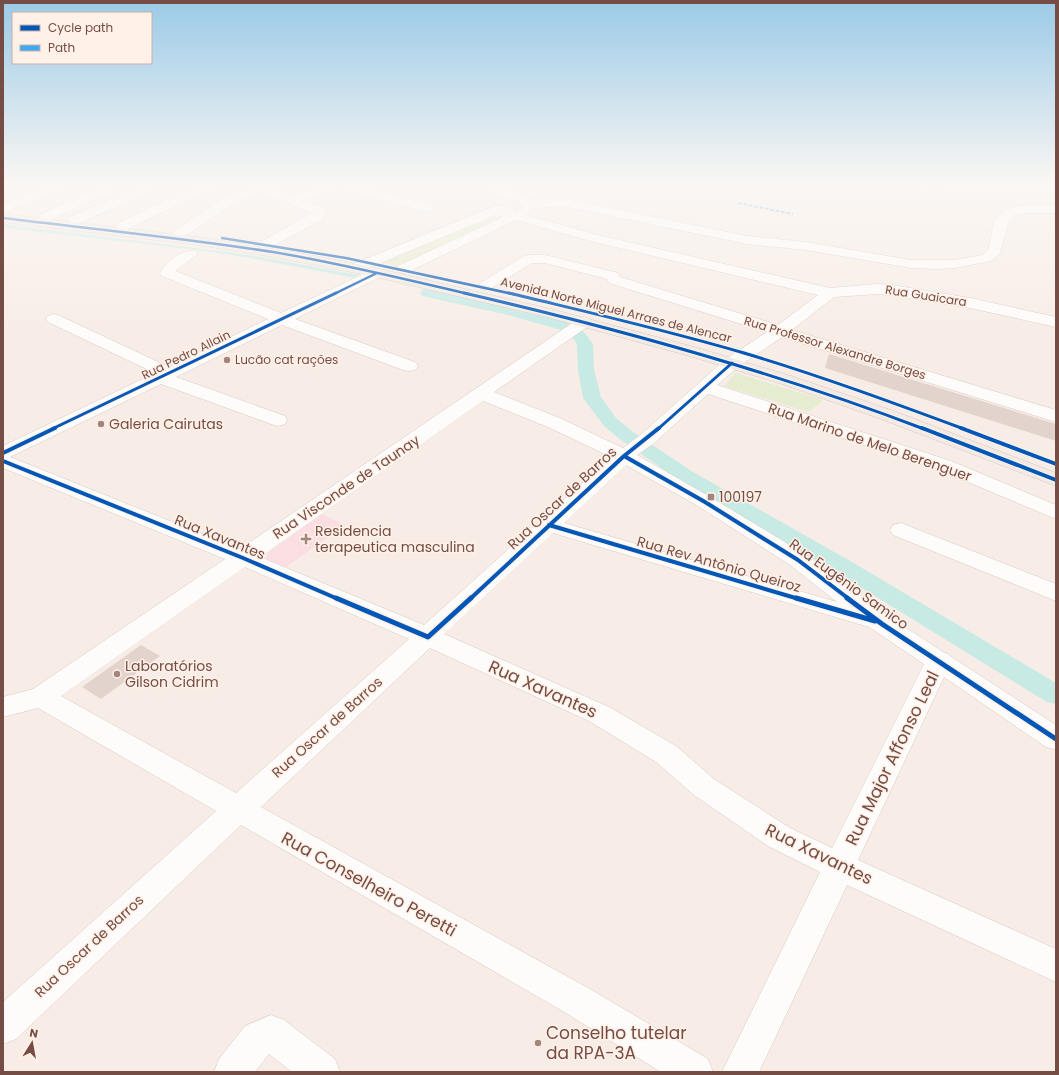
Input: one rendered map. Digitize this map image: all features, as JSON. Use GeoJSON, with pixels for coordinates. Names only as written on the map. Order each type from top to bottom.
{"type":"FeatureCollection","features":[{"type":"Feature","properties":{"kind":"main road"},"geometry":{"type":"LineString","coordinates":[[142,235],[308,258],[356,268]]}},
{"type":"Feature","properties":{"kind":"main road","name":"Avenida Norte Miguel Arraes de Alencar"},"geometry":{"type":"LineString","coordinates":[[197,235],[267,244],[374,267],[584,322],[739,358],[846,387],[1056,464]]}},
{"type":"Feature","properties":{"kind":"main road","name":"Avenida Norte Miguel Arraes de Alencar"},"geometry":{"type":"LineString","coordinates":[[374,267],[403,269],[485,286],[640,325],[739,358],[833,396],[1056,480]]}},
{"type":"Feature","properties":{"kind":"street"},"geometry":{"type":"LineString","coordinates":[[267,244],[283,235]]}},
{"type":"Feature","properties":{"kind":"street"},"geometry":{"type":"LineString","coordinates":[[356,268],[374,267],[441,235]]}},
{"type":"Feature","properties":{"kind":"street"},"geometry":{"type":"LineString","coordinates":[[403,269],[476,235]]}},
{"type":"Feature","properties":{"kind":"street","name":"Rua Guaicara"},"geometry":{"type":"LineString","coordinates":[[587,235],[830,293],[877,289],[892,290],[970,303],[1054,322]]}},
{"type":"Feature","properties":{"kind":"street"},"geometry":{"type":"LineString","coordinates":[[723,235],[747,240],[806,246],[926,265],[955,264],[986,258],[993,254],[999,235]]}},
{"type":"Feature","properties":{"kind":"street"},"geometry":{"type":"LineString","coordinates":[[192,254],[168,271],[168,273],[172,276],[282,319],[408,366]]}},
{"type":"Feature","properties":{"kind":"street","name":"Rua Professor Alexandre Borges"},"geometry":{"type":"LineString","coordinates":[[485,286],[524,262],[534,258],[545,259],[614,278],[1056,416]]}},
{"type":"Feature","properties":{"kind":"street","name":"Rua Pedro Allain"},"geometry":{"type":"LineString","coordinates":[[3,453],[282,319],[374,267]]}},
{"type":"Feature","properties":{"kind":"street"},"geometry":{"type":"LineString","coordinates":[[739,358],[781,331],[818,304],[830,293]]}},
{"type":"Feature","properties":{"kind":"street"},"geometry":{"type":"LineString","coordinates":[[54,319],[166,376],[278,420]]}},
{"type":"Feature","properties":{"kind":"street","name":"Rua Visconde de Taunay"},"geometry":{"type":"LineString","coordinates":[[3,707],[41,698],[584,322]]}},
{"type":"Feature","properties":{"kind":"street","name":"Rua Oscar de Barros"},"geometry":{"type":"LineString","coordinates":[[3,1026],[236,809],[428,637],[549,525],[704,387],[739,358]]}},
{"type":"Feature","properties":{"kind":"street","name":"Rua Marino de Melo Berenguer"},"geometry":{"type":"LineString","coordinates":[[704,387],[944,465],[1056,513]]}},
{"type":"Feature","properties":{"kind":"street","name":"Rua Eugênio Samico"},"geometry":{"type":"LineString","coordinates":[[482,394],[555,424],[634,449],[705,502],[798,560],[882,624],[1056,738]]}},
{"type":"Feature","properties":{"kind":"street","name":"Rua Xavantes"},"geometry":{"type":"LineString","coordinates":[[3,461],[243,558],[428,637],[599,714],[666,754],[704,787],[780,837],[806,851],[1056,966]]}},
{"type":"Feature","properties":{"kind":"street","name":"Rua Rev Antônio Queiroz"},"geometry":{"type":"LineString","coordinates":[[549,525],[882,624]]}},
{"type":"Feature","properties":{"kind":"street"},"geometry":{"type":"LineString","coordinates":[[901,530],[1056,593]]}},
{"type":"Feature","properties":{"kind":"street","name":"Rua Major Affonso Leal"},"geometry":{"type":"LineString","coordinates":[[740,1072],[841,866],[939,660]]}},
{"type":"Feature","properties":{"kind":"street","name":"Rua Conselheiro Peretti"},"geometry":{"type":"LineString","coordinates":[[41,698],[578,1001],[695,1072]]}},
{"type":"Feature","properties":{"kind":"street"},"geometry":{"type":"LineString","coordinates":[[232,1072],[258,1039],[272,1033],[322,1072]]}},
{"type":"Feature","properties":{"kind":"shaded area","name":"Residencia terapeutica masculina"},"geometry":{"type":"Polygon","coordinates":[[[322,514],[345,525],[286,567],[267,559],[267,553],[322,514]]]}},
{"type":"Feature","properties":{"kind":"green space"},"geometry":{"type":"Polygon","coordinates":[[[446,235],[467,235],[399,267],[380,262],[446,235]]]}},
{"type":"Feature","properties":{"kind":"green space"},"geometry":{"type":"Polygon","coordinates":[[[736,373],[823,400],[809,412],[724,386],[736,373]]]}},
{"type":"Feature","properties":{"kind":"water"},"geometry":{"type":"Polygon","coordinates":[[[67,235],[92,235],[251,255],[360,275],[355,278],[245,257],[191,249],[67,235]]]}},
{"type":"Feature","properties":{"kind":"building"},"geometry":{"type":"Polygon","coordinates":[[[829,354],[1056,424],[1056,441],[825,368],[829,354]]]}},
{"type":"Feature","properties":{"kind":"building","name":"Laboratórios Gilson Cidrim"},"geometry":{"type":"Polygon","coordinates":[[[141,645],[160,656],[101,699],[82,687],[141,645]]]}},
{"type":"Feature","properties":{"kind":"waterway"},"geometry":{"type":"LineString","coordinates":[[427,293],[506,310],[561,325]]}},
{"type":"Feature","properties":{"kind":"waterway"},"geometry":{"type":"LineString","coordinates":[[578,334],[585,344],[586,370],[592,398],[610,422],[627,436],[686,476],[844,567],[1056,695]]}},
{"type":"Feature","properties":{"kind":"cycle path"},"geometry":{"type":"LineString","coordinates":[[148,235],[274,252],[367,270],[504,302],[645,338],[738,365],[831,395],[888,415],[1056,480]]}},
{"type":"Feature","properties":{"kind":"cycle path"},"geometry":{"type":"LineString","coordinates":[[222,238],[305,250],[428,274],[696,339],[784,365],[862,392],[1056,464]]}},
{"type":"Feature","properties":{"kind":"cycle path"},"geometry":{"type":"LineString","coordinates":[[3,453],[377,273]]}},
{"type":"Feature","properties":{"kind":"cycle path"},"geometry":{"type":"LineString","coordinates":[[3,461],[243,558],[428,637],[624,456],[646,440],[732,363]]}},
{"type":"Feature","properties":{"kind":"cycle path"},"geometry":{"type":"LineString","coordinates":[[624,456],[705,502],[798,560],[882,624],[1056,739]]}},
{"type":"Feature","properties":{"kind":"cycle path"},"geometry":{"type":"LineString","coordinates":[[549,525],[875,621]]}},
{"type":"Feature","properties":{"kind":"place","name":"Lucão cat rações"},"geometry":{"type":"Point","coordinates":[227,360]}},
{"type":"Feature","properties":{"kind":"place","name":"Galeria Cairutas"},"geometry":{"type":"Point","coordinates":[101,424]}},
{"type":"Feature","properties":{"kind":"place","name":"100197"},"geometry":{"type":"Point","coordinates":[711,497]}},
{"type":"Feature","properties":{"kind":"place","name":"Residencia terapeutica masculina"},"geometry":{"type":"Point","coordinates":[306,539]}},
{"type":"Feature","properties":{"kind":"place","name":"Laboratórios Gilson Cidrim"},"geometry":{"type":"Point","coordinates":[117,674]}},
{"type":"Feature","properties":{"kind":"place","name":"Conselho tutelar da RPA-3A"},"geometry":{"type":"Point","coordinates":[538,1043]}}]}
